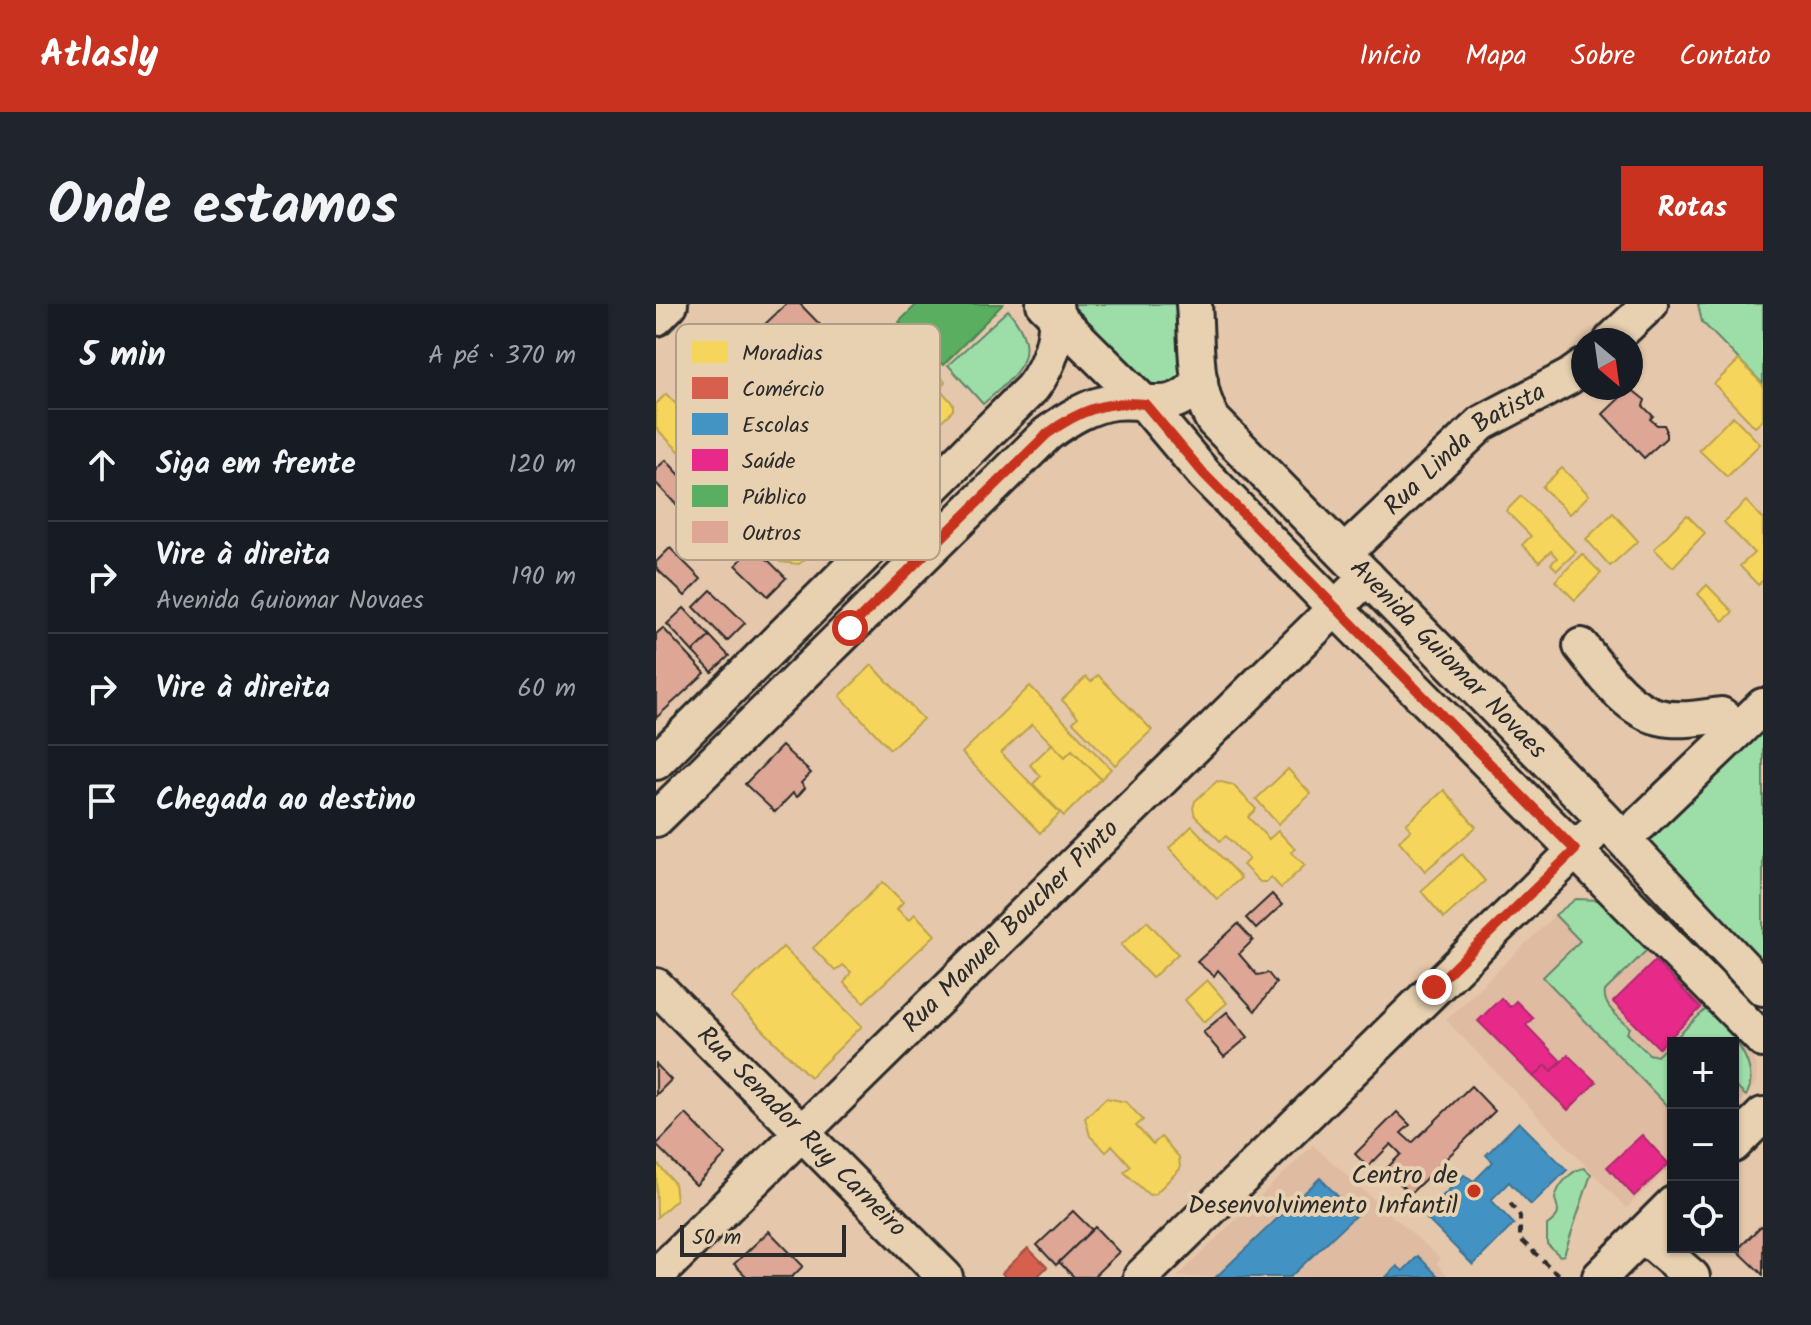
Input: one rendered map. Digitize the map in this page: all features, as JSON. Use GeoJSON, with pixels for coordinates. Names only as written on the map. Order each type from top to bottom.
{"type":"FeatureCollection","features":[{"type":"Feature","properties":{"kind":"street"},"geometry":{"type":"LineString","coordinates":[[656,318],[670,304]]}},
{"type":"Feature","properties":{"kind":"street","name":"Avenida Guiomar Novaes"},"geometry":{"type":"LineString","coordinates":[[1194,304],[1200,381],[1205,406],[1213,420],[1605,821],[1763,988]]}},
{"type":"Feature","properties":{"kind":"street"},"geometry":{"type":"LineString","coordinates":[[1625,328],[1650,304]]}},
{"type":"Feature","properties":{"kind":"street"},"geometry":{"type":"LineString","coordinates":[[940,480],[1042,376],[1049,358],[1052,308]]}},
{"type":"Feature","properties":{"kind":"street","name":"Avenida Guiomar Novaes"},"geometry":{"type":"LineString","coordinates":[[1052,308],[1145,404],[1204,474],[1763,1040]]}},
{"type":"Feature","properties":{"kind":"street","name":"Rua Linda Batista"},"geometry":{"type":"LineString","coordinates":[[1356,542],[1482,423],[1571,376]]}},
{"type":"Feature","properties":{"kind":"street"},"geometry":{"type":"LineString","coordinates":[[940,540],[1056,427],[1087,409],[1113,402],[1179,402],[1200,381]]}},
{"type":"Feature","properties":{"kind":"street"},"geometry":{"type":"LineString","coordinates":[[656,762],[860,560]]}},
{"type":"Feature","properties":{"kind":"street"},"geometry":{"type":"LineString","coordinates":[[656,819],[920,560]]}},
{"type":"Feature","properties":{"kind":"street","name":"Rua Manuel Boucher Pinto"},"geometry":{"type":"LineString","coordinates":[[656,1276],[1367,577]]}},
{"type":"Feature","properties":{"kind":"street"},"geometry":{"type":"LineString","coordinates":[[821,599],[850,628]]}},
{"type":"Feature","properties":{"kind":"street"},"geometry":{"type":"LineString","coordinates":[[1581,646],[1639,708],[1659,717],[1691,719],[1721,715],[1751,718]]}},
{"type":"Feature","properties":{"kind":"street"},"geometry":{"type":"LineString","coordinates":[[1640,824],[1751,718]]}},
{"type":"Feature","properties":{"kind":"street"},"geometry":{"type":"LineString","coordinates":[[1141,1277],[1605,821]]}},
{"type":"Feature","properties":{"kind":"street","name":"Rua Senador Ruy Carneiro"},"geometry":{"type":"LineString","coordinates":[[656,986],[945,1277]]}},
{"type":"Feature","properties":{"kind":"street"},"geometry":{"type":"LineString","coordinates":[[1739,1139],[1763,1115]]}},
{"type":"Feature","properties":{"kind":"street"},"geometry":{"type":"LineString","coordinates":[[1600,1277],[1667,1210]]}},
{"type":"Feature","properties":{"kind":"street"},"geometry":{"type":"LineString","coordinates":[[1640,1237],[1656,1246],[1692,1277]]}},
{"type":"Feature","properties":{"kind":"path"},"geometry":{"type":"LineString","coordinates":[[1510,1203],[1520,1216],[1520,1239],[1564,1277]]}},
{"type":"Feature","properties":{"kind":"shaded area"},"geometry":{"type":"Polygon","coordinates":[[[1576,899],[1607,904],[1735,1037],[1667,1037],[1667,1170],[1626,1208],[1446,1020],[1555,915],[1576,899]]]}},
{"type":"Feature","properties":{"kind":"shaded area"},"geometry":{"type":"Polygon","coordinates":[[[1739,1041],[1753,1056],[1757,1066],[1756,1084],[1739,1102],[1739,1041]]]}},
{"type":"Feature","properties":{"kind":"shaded area"},"geometry":{"type":"Polygon","coordinates":[[[1313,1145],[1440,1258],[1437,1264],[1449,1277],[1177,1277],[1313,1145]]]}},
{"type":"Feature","properties":{"kind":"green space"},"geometry":{"type":"Polygon","coordinates":[[[1074,304],[1185,304],[1183,392],[1158,390],[1141,379],[1076,319],[1074,304]]]}},
{"type":"Feature","properties":{"kind":"green space"},"geometry":{"type":"Polygon","coordinates":[[[1698,304],[1763,304],[1763,384],[1702,322],[1698,304]]]}},
{"type":"Feature","properties":{"kind":"green space"},"geometry":{"type":"Polygon","coordinates":[[[1008,310],[1019,325],[1026,351],[1016,372],[983,404],[948,365],[1008,310]]]}},
{"type":"Feature","properties":{"kind":"green space"},"geometry":{"type":"Polygon","coordinates":[[[1763,712],[1763,964],[1634,833],[1763,712]]]}},
{"type":"Feature","properties":{"kind":"green space"},"geometry":{"type":"Polygon","coordinates":[[[1576,899],[1601,900],[1649,948],[1605,991],[1605,996],[1609,1007],[1630,1028],[1627,1033],[1649,1054],[1657,1056],[1667,1046],[1667,1106],[1543,977],[1580,941],[1555,915],[1576,899]]]}},
{"type":"Feature","properties":{"kind":"green space"},"geometry":{"type":"Polygon","coordinates":[[[1707,1008],[1733,1037],[1677,1037],[1707,1008]]]}},
{"type":"Feature","properties":{"kind":"green space"},"geometry":{"type":"Polygon","coordinates":[[[1739,1046],[1750,1073],[1746,1096],[1739,1090],[1739,1046]]]}},
{"type":"Feature","properties":{"kind":"green space"},"geometry":{"type":"Polygon","coordinates":[[[1584,1168],[1591,1174],[1564,1255],[1560,1256],[1547,1244],[1547,1225],[1558,1214],[1555,1199],[1562,1184],[1574,1172],[1584,1168]]]}},
{"type":"Feature","properties":{"kind":"building: Moradias"},"geometry":{"type":"Polygon","coordinates":[[[1739,360],[1763,385],[1763,420],[1755,427],[1714,384],[1739,360]]]}},
{"type":"Feature","properties":{"kind":"building: Moradias"},"geometry":{"type":"Polygon","coordinates":[[[940,376],[945,381],[941,390],[953,404],[953,410],[940,422],[940,376]]]}},
{"type":"Feature","properties":{"kind":"building: Moradias"},"geometry":{"type":"Polygon","coordinates":[[[666,394],[676,404],[676,448],[656,428],[656,404],[666,394]]]}},
{"type":"Feature","properties":{"kind":"building: Moradias"},"geometry":{"type":"Polygon","coordinates":[[[1733,416],[1760,444],[1727,477],[1699,450],[1733,416]]]}},
{"type":"Feature","properties":{"kind":"building: Moradias"},"geometry":{"type":"Polygon","coordinates":[[[1562,468],[1589,495],[1570,514],[1542,487],[1562,468]]]}},
{"type":"Feature","properties":{"kind":"building: Moradias"},"geometry":{"type":"Polygon","coordinates":[[[1521,496],[1576,552],[1557,570],[1551,564],[1557,558],[1551,551],[1539,562],[1522,545],[1531,536],[1506,511],[1521,496]]]}},
{"type":"Feature","properties":{"kind":"building: Moradias"},"geometry":{"type":"Polygon","coordinates":[[[1746,501],[1763,519],[1763,580],[1758,585],[1740,566],[1754,553],[1724,522],[1746,501]]]}},
{"type":"Feature","properties":{"kind":"building: Moradias"},"geometry":{"type":"Polygon","coordinates":[[[1613,513],[1638,541],[1610,566],[1586,539],[1613,513]]]}},
{"type":"Feature","properties":{"kind":"building: Moradias"},"geometry":{"type":"Polygon","coordinates":[[[1687,515],[1705,533],[1673,567],[1654,549],[1687,515]]]}},
{"type":"Feature","properties":{"kind":"building: Moradias"},"geometry":{"type":"Polygon","coordinates":[[[1582,554],[1601,573],[1575,600],[1555,581],[1582,554]]]}},
{"type":"Feature","properties":{"kind":"building: Moradias"},"geometry":{"type":"Polygon","coordinates":[[[778,560],[804,560],[799,564],[778,560]]]}},
{"type":"Feature","properties":{"kind":"building: Moradias"},"geometry":{"type":"Polygon","coordinates":[[[1707,585],[1733,612],[1723,621],[1698,594],[1707,585]]]}},
{"type":"Feature","properties":{"kind":"building: Moradias"},"geometry":{"type":"Polygon","coordinates":[[[872,665],[923,719],[890,749],[840,696],[872,665]]]}},
{"type":"Feature","properties":{"kind":"building: Moradias"},"geometry":{"type":"Polygon","coordinates":[[[1098,675],[1152,730],[1115,765],[1073,722],[1078,717],[1062,700],[1086,677],[1091,682],[1098,675]]]}},
{"type":"Feature","properties":{"kind":"building: Moradias"},"geometry":{"type":"Polygon","coordinates":[[[1030,686],[1111,769],[1101,779],[1072,750],[1065,757],[1032,724],[1001,753],[1060,813],[1040,833],[962,753],[1030,686]]]}},
{"type":"Feature","properties":{"kind":"building: Moradias"},"geometry":{"type":"Polygon","coordinates":[[[1052,744],[1065,757],[1072,750],[1101,779],[1064,816],[1033,784],[1041,776],[1030,765],[1052,744]]]}},
{"type":"Feature","properties":{"kind":"building: Moradias"},"geometry":{"type":"Polygon","coordinates":[[[1288,769],[1311,794],[1278,824],[1256,799],[1288,769]]]}},
{"type":"Feature","properties":{"kind":"building: Moradias"},"geometry":{"type":"Polygon","coordinates":[[[1217,781],[1233,785],[1256,809],[1248,817],[1269,839],[1278,831],[1295,849],[1291,852],[1305,865],[1281,888],[1271,877],[1266,882],[1260,882],[1243,865],[1249,859],[1226,836],[1220,841],[1195,816],[1195,801],[1217,781]]]}},
{"type":"Feature","properties":{"kind":"building: Moradias"},"geometry":{"type":"Polygon","coordinates":[[[1444,790],[1476,827],[1425,871],[1399,841],[1411,830],[1406,824],[1444,790]]]}},
{"type":"Feature","properties":{"kind":"building: Moradias"},"geometry":{"type":"Polygon","coordinates":[[[1192,826],[1241,878],[1217,899],[1169,848],[1192,826]]]}},
{"type":"Feature","properties":{"kind":"building: Moradias"},"geometry":{"type":"Polygon","coordinates":[[[1462,854],[1485,881],[1444,918],[1421,891],[1462,854]]]}},
{"type":"Feature","properties":{"kind":"building: Moradias"},"geometry":{"type":"Polygon","coordinates":[[[883,882],[903,902],[897,909],[909,920],[915,914],[935,935],[864,1002],[844,983],[851,972],[843,965],[835,971],[813,948],[883,882]]]}},
{"type":"Feature","properties":{"kind":"building: Moradias"},"geometry":{"type":"Polygon","coordinates":[[[1147,921],[1178,954],[1152,978],[1121,945],[1147,921]]]}},
{"type":"Feature","properties":{"kind":"building: Moradias"},"geometry":{"type":"Polygon","coordinates":[[[783,947],[862,1026],[810,1077],[731,998],[783,947]]]}},
{"type":"Feature","properties":{"kind":"building: Moradias"},"geometry":{"type":"Polygon","coordinates":[[[1207,980],[1227,1003],[1204,1022],[1185,1000],[1207,980]]]}},
{"type":"Feature","properties":{"kind":"building: Moradias"},"geometry":{"type":"Polygon","coordinates":[[[1106,1098],[1126,1102],[1143,1120],[1136,1126],[1153,1144],[1161,1137],[1179,1157],[1180,1169],[1155,1194],[1149,1195],[1124,1172],[1131,1166],[1112,1145],[1106,1152],[1090,1136],[1085,1118],[1106,1098]]]}},
{"type":"Feature","properties":{"kind":"building: Moradias"},"geometry":{"type":"Polygon","coordinates":[[[656,1162],[674,1183],[676,1200],[657,1217],[656,1162]]]}},
{"type":"Feature","properties":{"kind":"building: Comércio"},"geometry":{"type":"Polygon","coordinates":[[[1028,1248],[1047,1267],[1037,1277],[1005,1277],[1002,1273],[1028,1248]]]}},
{"type":"Feature","properties":{"kind":"building: Escolas","name":"Centro de Desenvolvimento Infantil"},"geometry":{"type":"Polygon","coordinates":[[[1519,1122],[1567,1170],[1531,1205],[1509,1182],[1491,1200],[1514,1224],[1473,1265],[1423,1215],[1464,1175],[1474,1181],[1493,1162],[1486,1155],[1519,1122]]]}},
{"type":"Feature","properties":{"kind":"building: Escolas"},"geometry":{"type":"Polygon","coordinates":[[[1320,1178],[1356,1215],[1290,1277],[1216,1277],[1320,1178]]]}},
{"type":"Feature","properties":{"kind":"building: Escolas"},"geometry":{"type":"Polygon","coordinates":[[[1418,1256],[1439,1277],[1386,1277],[1397,1266],[1403,1271],[1418,1256]]]}},
{"type":"Feature","properties":{"kind":"building: Saúde"},"geometry":{"type":"Polygon","coordinates":[[[1655,961],[1701,1008],[1667,1037],[1659,1048],[1613,1002],[1655,961]]]}},
{"type":"Feature","properties":{"kind":"building: Saúde"},"geometry":{"type":"Polygon","coordinates":[[[1501,998],[1510,1007],[1516,1001],[1533,1018],[1526,1025],[1561,1061],[1552,1071],[1546,1065],[1534,1077],[1478,1021],[1501,998]]]}},
{"type":"Feature","properties":{"kind":"building: Saúde"},"geometry":{"type":"Polygon","coordinates":[[[1568,1055],[1596,1082],[1568,1110],[1534,1077],[1546,1065],[1552,1071],[1568,1055]]]}},
{"type":"Feature","properties":{"kind":"building: Saúde"},"geometry":{"type":"Polygon","coordinates":[[[1642,1135],[1667,1162],[1667,1166],[1634,1196],[1607,1167],[1642,1135]]]}},
{"type":"Feature","properties":{"kind":"building: Público"},"geometry":{"type":"Polygon","coordinates":[[[917,304],[1003,304],[943,365],[940,362],[940,324],[899,322],[917,304]]]}},
{"type":"Feature","properties":{"kind":"building: Outros"},"geometry":{"type":"Polygon","coordinates":[[[786,304],[800,304],[819,324],[765,324],[786,304]]]}},
{"type":"Feature","properties":{"kind":"building: Outros"},"geometry":{"type":"Polygon","coordinates":[[[1643,398],[1645,400],[1643,406],[1653,416],[1650,419],[1657,425],[1664,425],[1666,438],[1644,458],[1603,414],[1618,400],[1643,398]]]}},
{"type":"Feature","properties":{"kind":"building: Outros"},"geometry":{"type":"Polygon","coordinates":[[[666,460],[676,471],[676,504],[656,483],[656,469],[666,460]]]}},
{"type":"Feature","properties":{"kind":"building: Outros"},"geometry":{"type":"Polygon","coordinates":[[[670,548],[676,554],[676,560],[682,560],[701,579],[685,596],[656,568],[656,562],[670,548]]]}},
{"type":"Feature","properties":{"kind":"building: Outros"},"geometry":{"type":"Polygon","coordinates":[[[741,560],[768,560],[786,578],[768,596],[736,565],[741,560]]]}},
{"type":"Feature","properties":{"kind":"building: Outros"},"geometry":{"type":"Polygon","coordinates":[[[711,590],[745,623],[727,641],[694,607],[711,590]]]}},
{"type":"Feature","properties":{"kind":"building: Outros"},"geometry":{"type":"Polygon","coordinates":[[[684,608],[710,636],[693,652],[667,624],[684,608]]]}},
{"type":"Feature","properties":{"kind":"building: Outros"},"geometry":{"type":"Polygon","coordinates":[[[663,628],[705,673],[656,718],[656,634],[663,628]]]}},
{"type":"Feature","properties":{"kind":"building: Outros"},"geometry":{"type":"Polygon","coordinates":[[[710,636],[729,656],[712,672],[693,652],[710,636]]]}},
{"type":"Feature","properties":{"kind":"building: Outros"},"geometry":{"type":"Polygon","coordinates":[[[782,746],[811,773],[801,783],[805,788],[797,797],[793,793],[775,812],[745,784],[782,746]]]}},
{"type":"Feature","properties":{"kind":"building: Outros"},"geometry":{"type":"Polygon","coordinates":[[[1272,894],[1282,905],[1256,929],[1246,918],[1272,894]]]}},
{"type":"Feature","properties":{"kind":"building: Outros"},"geometry":{"type":"Polygon","coordinates":[[[1238,924],[1253,940],[1239,954],[1257,975],[1268,973],[1276,983],[1255,1011],[1218,970],[1214,976],[1197,962],[1238,924]]]}},
{"type":"Feature","properties":{"kind":"building: Outros"},"geometry":{"type":"Polygon","coordinates":[[[1227,1012],[1248,1037],[1224,1057],[1203,1032],[1227,1012]]]}},
{"type":"Feature","properties":{"kind":"building: Outros"},"geometry":{"type":"Polygon","coordinates":[[[656,1064],[671,1080],[656,1095],[656,1064]]]}},
{"type":"Feature","properties":{"kind":"building: Outros"},"geometry":{"type":"Polygon","coordinates":[[[1471,1086],[1495,1111],[1410,1194],[1386,1169],[1401,1154],[1391,1144],[1368,1167],[1355,1154],[1397,1112],[1410,1125],[1401,1133],[1412,1143],[1471,1086]]]}},
{"type":"Feature","properties":{"kind":"building: Outros"},"geometry":{"type":"Polygon","coordinates":[[[686,1114],[726,1155],[696,1185],[656,1145],[686,1114]]]}},
{"type":"Feature","properties":{"kind":"building: Outros"},"geometry":{"type":"Polygon","coordinates":[[[1073,1211],[1092,1230],[1056,1265],[1037,1245],[1073,1211]]]}},
{"type":"Feature","properties":{"kind":"building: Outros"},"geometry":{"type":"Polygon","coordinates":[[[1761,1226],[1763,1228],[1763,1275],[1739,1252],[1739,1248],[1761,1226]]]}},
{"type":"Feature","properties":{"kind":"building: Outros"},"geometry":{"type":"Polygon","coordinates":[[[1095,1227],[1119,1252],[1093,1277],[1074,1277],[1059,1262],[1095,1227]]]}},
{"type":"Feature","properties":{"kind":"building: Outros"},"geometry":{"type":"Polygon","coordinates":[[[769,1231],[803,1266],[792,1277],[747,1277],[734,1264],[769,1231]]]}},
{"type":"Feature","properties":{"kind":"place","name":"Centro de Desenvolvimento Infantil"},"geometry":{"type":"Point","coordinates":[1474,1191]}},
{"type":"Feature","properties":{"kind":"route"},"geometry":{"type":"LineString","coordinates":[[850,628],[1047,434],[1087,409],[1113,402],[1145,404],[1204,474],[1575,850],[1434,987]]}}]}
